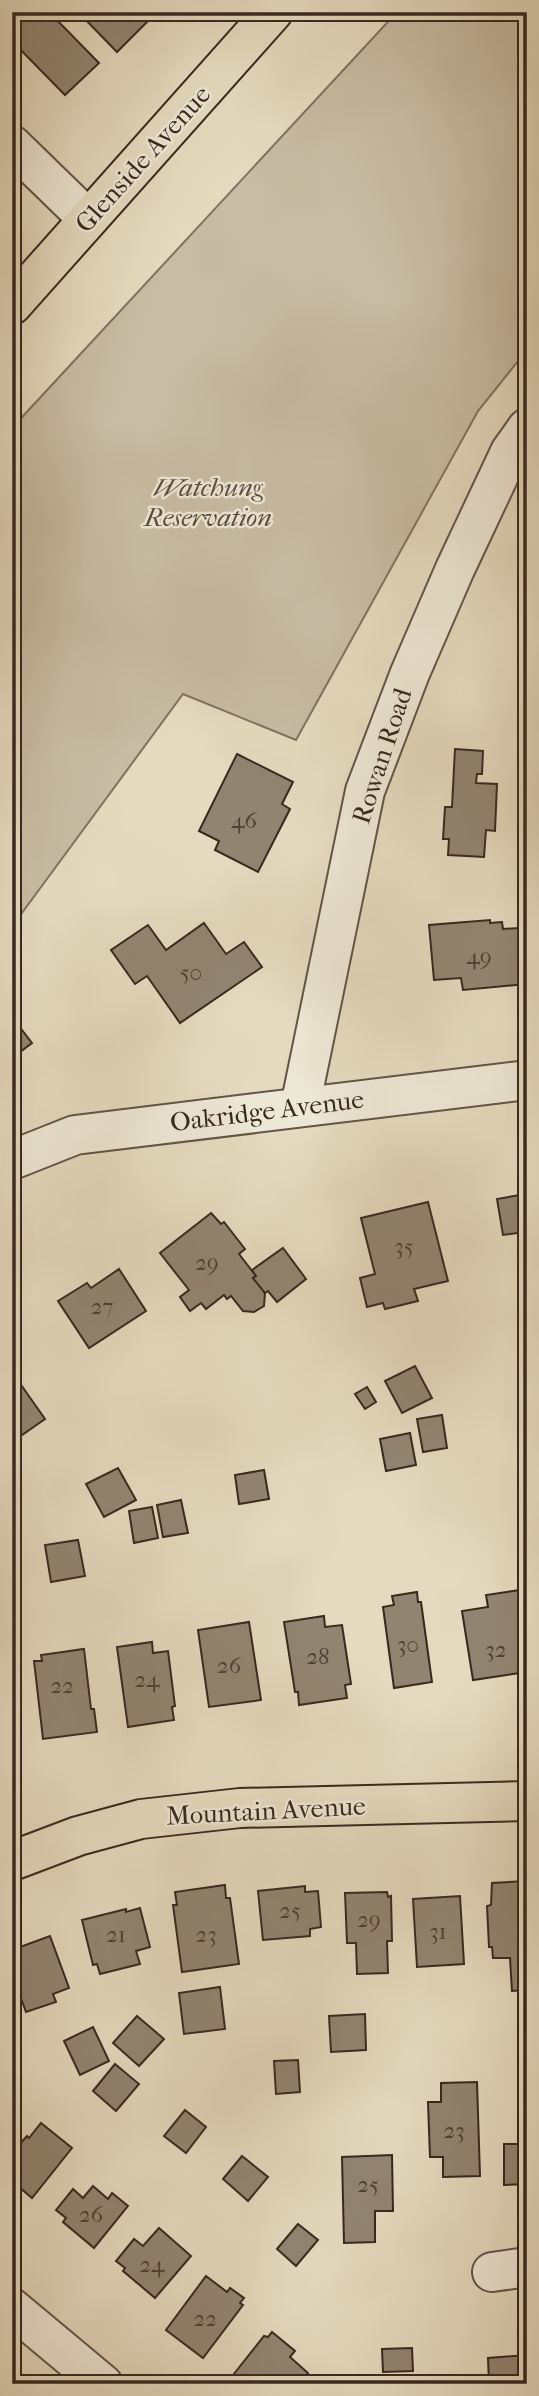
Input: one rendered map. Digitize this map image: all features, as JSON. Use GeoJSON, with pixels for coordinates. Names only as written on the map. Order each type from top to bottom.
{"type":"FeatureCollection","features":[{"type":"Feature","properties":{"kind":"main road","name":"Glenside Avenue"},"geometry":{"type":"LineString","coordinates":[[12,305],[273,12]]}},
{"type":"Feature","properties":{"kind":"main road","name":"Mountain Avenue"},"geometry":{"type":"LineString","coordinates":[[12,1861],[78,1836],[141,1819],[240,1808],[527,1801]]}},
{"type":"Feature","properties":{"kind":"street"},"geometry":{"type":"LineString","coordinates":[[12,145],[89,219]]}},
{"type":"Feature","properties":{"kind":"street","name":"Rowan Road"},"geometry":{"type":"LineString","coordinates":[[300,1107],[365,791],[410,673],[455,569],[510,452],[527,428]]}},
{"type":"Feature","properties":{"kind":"street","name":"Oakridge Avenue"},"geometry":{"type":"LineString","coordinates":[[12,1160],[75,1135],[527,1080]]}},
{"type":"Feature","properties":{"kind":"street"},"geometry":{"type":"LineString","coordinates":[[12,2308],[103,2384]]}},
{"type":"Feature","properties":{"kind":"green space","name":"Watchung Reservation"},"geometry":{"type":"Polygon","coordinates":[[[397,12],[527,12],[527,350],[478,411],[296,740],[183,694],[19,917],[12,913],[12,428],[397,12]]]}},
{"type":"Feature","properties":{"kind":"building"},"geometry":{"type":"Polygon","coordinates":[[[12,12],[49,12],[99,63],[65,95],[12,41],[21,29],[12,20],[12,12]]]}},
{"type":"Feature","properties":{"kind":"building"},"geometry":{"type":"Polygon","coordinates":[[[78,12],[147,12],[152,17],[117,52],[78,12]]]}},
{"type":"Feature","properties":{"kind":"building"},"geometry":{"type":"Polygon","coordinates":[[[455,749],[483,751],[482,774],[477,774],[476,783],[497,784],[495,831],[486,830],[484,857],[448,855],[449,839],[443,839],[445,807],[452,807],[455,749]]]}},
{"type":"Feature","properties":{"kind":"building"},"geometry":{"type":"Polygon","coordinates":[[[237,754],[293,782],[282,804],[290,809],[258,872],[215,850],[219,841],[199,831],[237,754]]]}},
{"type":"Feature","properties":{"kind":"building"},"geometry":{"type":"Polygon","coordinates":[[[490,920],[490,923],[502,922],[503,929],[518,928],[519,934],[527,934],[527,984],[463,990],[461,978],[434,980],[429,925],[490,920]]]}},
{"type":"Feature","properties":{"kind":"building"},"geometry":{"type":"Polygon","coordinates":[[[204,923],[226,954],[244,942],[262,967],[180,1023],[147,976],[135,984],[111,950],[148,925],[166,950],[204,923]]]}},
{"type":"Feature","properties":{"kind":"building"},"geometry":{"type":"Polygon","coordinates":[[[12,1017],[32,1043],[12,1058],[12,1017]]]}},
{"type":"Feature","properties":{"kind":"building"},"geometry":{"type":"Polygon","coordinates":[[[527,1183],[527,1244],[525,1232],[503,1235],[497,1199],[520,1195],[519,1185],[527,1183]]]}},
{"type":"Feature","properties":{"kind":"building"},"geometry":{"type":"Polygon","coordinates":[[[428,1202],[448,1281],[414,1289],[418,1301],[385,1309],[383,1303],[367,1307],[360,1278],[375,1274],[361,1218],[428,1202]]]}},
{"type":"Feature","properties":{"kind":"building"},"geometry":{"type":"Polygon","coordinates":[[[211,1213],[221,1224],[224,1222],[245,1249],[239,1254],[265,1293],[264,1306],[254,1312],[243,1311],[231,1296],[227,1299],[224,1295],[206,1309],[201,1303],[190,1311],[180,1297],[189,1290],[160,1253],[211,1213]]]}},
{"type":"Feature","properties":{"kind":"building"},"geometry":{"type":"Polygon","coordinates":[[[283,1248],[306,1279],[277,1302],[268,1291],[265,1293],[253,1278],[256,1276],[252,1270],[283,1248]]]}},
{"type":"Feature","properties":{"kind":"building"},"geometry":{"type":"Polygon","coordinates":[[[119,1269],[146,1311],[89,1348],[58,1301],[87,1283],[91,1288],[119,1269]]]}},
{"type":"Feature","properties":{"kind":"building"},"geometry":{"type":"Polygon","coordinates":[[[415,1366],[432,1398],[402,1413],[385,1381],[415,1366]]]}},
{"type":"Feature","properties":{"kind":"building"},"geometry":{"type":"Polygon","coordinates":[[[12,1372],[45,1419],[12,1442],[12,1372]]]}},
{"type":"Feature","properties":{"kind":"building"},"geometry":{"type":"Polygon","coordinates":[[[367,1387],[376,1402],[365,1409],[355,1394],[367,1387]]]}},
{"type":"Feature","properties":{"kind":"building"},"geometry":{"type":"Polygon","coordinates":[[[442,1415],[447,1448],[423,1452],[417,1419],[442,1415]]]}},
{"type":"Feature","properties":{"kind":"building"},"geometry":{"type":"Polygon","coordinates":[[[410,1433],[416,1465],[386,1471],[380,1439],[410,1433]]]}},
{"type":"Feature","properties":{"kind":"building"},"geometry":{"type":"Polygon","coordinates":[[[118,1468],[136,1500],[104,1517],[86,1484],[118,1468]]]}},
{"type":"Feature","properties":{"kind":"building"},"geometry":{"type":"Polygon","coordinates":[[[264,1470],[269,1499],[239,1504],[235,1475],[264,1470]]]}},
{"type":"Feature","properties":{"kind":"building"},"geometry":{"type":"Polygon","coordinates":[[[181,1500],[188,1533],[163,1537],[157,1505],[181,1500]]]}},
{"type":"Feature","properties":{"kind":"building"},"geometry":{"type":"Polygon","coordinates":[[[152,1507],[158,1538],[134,1543],[129,1511],[152,1507]]]}},
{"type":"Feature","properties":{"kind":"building"},"geometry":{"type":"Polygon","coordinates":[[[78,1540],[85,1576],[51,1582],[45,1545],[78,1540]]]}},
{"type":"Feature","properties":{"kind":"building"},"geometry":{"type":"Polygon","coordinates":[[[520,1590],[527,1633],[522,1633],[527,1672],[473,1680],[462,1611],[488,1607],[486,1595],[520,1590]]]}},
{"type":"Feature","properties":{"kind":"building"},"geometry":{"type":"Polygon","coordinates":[[[417,1592],[418,1602],[421,1602],[432,1682],[394,1688],[383,1607],[394,1605],[392,1596],[417,1592]]]}},
{"type":"Feature","properties":{"kind":"building"},"geometry":{"type":"Polygon","coordinates":[[[324,1616],[325,1627],[342,1625],[351,1684],[345,1685],[347,1698],[299,1705],[284,1622],[324,1616]]]}},
{"type":"Feature","properties":{"kind":"building"},"geometry":{"type":"Polygon","coordinates":[[[249,1622],[261,1700],[209,1707],[198,1630],[249,1622]]]}},
{"type":"Feature","properties":{"kind":"building"},"geometry":{"type":"Polygon","coordinates":[[[152,1642],[153,1653],[168,1651],[175,1706],[172,1707],[174,1720],[128,1727],[117,1647],[152,1642]]]}},
{"type":"Feature","properties":{"kind":"building"},"geometry":{"type":"Polygon","coordinates":[[[84,1649],[91,1709],[94,1709],[97,1732],[43,1739],[34,1661],[42,1661],[41,1655],[84,1649]]]}},
{"type":"Feature","properties":{"kind":"building"},"geometry":{"type":"Polygon","coordinates":[[[527,1881],[527,1990],[512,1991],[510,1958],[493,1958],[492,1947],[489,1947],[487,1906],[491,1905],[492,1883],[527,1881]]]}},
{"type":"Feature","properties":{"kind":"building"},"geometry":{"type":"Polygon","coordinates":[[[225,1885],[226,1898],[230,1898],[239,1964],[182,1972],[173,1905],[177,1905],[175,1892],[225,1885]]]}},
{"type":"Feature","properties":{"kind":"building"},"geometry":{"type":"Polygon","coordinates":[[[305,1886],[305,1892],[318,1891],[321,1927],[310,1929],[310,1936],[263,1940],[258,1891],[305,1886]]]}},
{"type":"Feature","properties":{"kind":"building"},"geometry":{"type":"Polygon","coordinates":[[[387,1892],[388,1897],[391,1896],[392,1941],[387,1941],[388,1973],[357,1974],[356,1943],[347,1943],[345,1893],[387,1892]]]}},
{"type":"Feature","properties":{"kind":"building"},"geometry":{"type":"Polygon","coordinates":[[[460,1896],[464,1964],[417,1967],[413,1899],[460,1896]]]}},
{"type":"Feature","properties":{"kind":"building"},"geometry":{"type":"Polygon","coordinates":[[[140,1908],[150,1947],[136,1951],[140,1964],[100,1974],[97,1964],[93,1965],[82,1920],[140,1908]]]}},
{"type":"Feature","properties":{"kind":"building"},"geometry":{"type":"Polygon","coordinates":[[[50,1936],[69,1988],[53,1994],[56,2002],[26,2012],[12,1974],[12,1950],[50,1936]]]}},
{"type":"Feature","properties":{"kind":"building"},"geometry":{"type":"Polygon","coordinates":[[[220,1987],[225,2029],[184,2034],[179,1993],[220,1987]]]}},
{"type":"Feature","properties":{"kind":"building"},"geometry":{"type":"Polygon","coordinates":[[[365,2014],[366,2050],[331,2052],[329,2016],[365,2014]]]}},
{"type":"Feature","properties":{"kind":"building"},"geometry":{"type":"Polygon","coordinates":[[[137,2016],[164,2039],[139,2066],[113,2043],[137,2016]]]}},
{"type":"Feature","properties":{"kind":"building"},"geometry":{"type":"Polygon","coordinates":[[[93,2027],[109,2061],[80,2075],[64,2041],[93,2027]]]}},
{"type":"Feature","properties":{"kind":"building"},"geometry":{"type":"Polygon","coordinates":[[[298,2060],[300,2092],[276,2094],[274,2061],[298,2060]]]}},
{"type":"Feature","properties":{"kind":"building"},"geometry":{"type":"Polygon","coordinates":[[[115,2064],[139,2084],[116,2111],[93,2091],[115,2064]]]}},
{"type":"Feature","properties":{"kind":"building"},"geometry":{"type":"Polygon","coordinates":[[[477,2082],[480,2176],[443,2177],[443,2157],[430,2157],[428,2102],[441,2102],[441,2083],[477,2082]]]}},
{"type":"Feature","properties":{"kind":"building"},"geometry":{"type":"Polygon","coordinates":[[[185,2110],[206,2127],[186,2153],[164,2136],[185,2110]]]}},
{"type":"Feature","properties":{"kind":"building"},"geometry":{"type":"Polygon","coordinates":[[[519,2122],[527,2122],[527,2184],[504,2185],[504,2144],[520,2144],[519,2122]]]}},
{"type":"Feature","properties":{"kind":"building"},"geometry":{"type":"Polygon","coordinates":[[[41,2123],[72,2148],[32,2198],[12,2181],[12,2139],[20,2144],[27,2136],[29,2138],[41,2123]]]}},
{"type":"Feature","properties":{"kind":"building"},"geometry":{"type":"Polygon","coordinates":[[[392,2155],[393,2211],[375,2211],[375,2242],[344,2243],[342,2157],[392,2155]]]}},
{"type":"Feature","properties":{"kind":"building"},"geometry":{"type":"Polygon","coordinates":[[[242,2156],[268,2177],[248,2201],[223,2179],[242,2156]]]}},
{"type":"Feature","properties":{"kind":"building"},"geometry":{"type":"Polygon","coordinates":[[[93,2186],[108,2199],[112,2193],[128,2206],[94,2248],[63,2222],[66,2218],[56,2210],[73,2189],[83,2198],[93,2186]]]}},
{"type":"Feature","properties":{"kind":"building"},"geometry":{"type":"Polygon","coordinates":[[[298,2224],[318,2240],[296,2266],[277,2249],[298,2224]]]}},
{"type":"Feature","properties":{"kind":"building"},"geometry":{"type":"Polygon","coordinates":[[[159,2228],[191,2256],[155,2298],[123,2271],[125,2268],[116,2261],[134,2239],[143,2246],[159,2228]]]}},
{"type":"Feature","properties":{"kind":"building"},"geometry":{"type":"Polygon","coordinates":[[[206,2276],[227,2292],[230,2288],[244,2298],[240,2303],[243,2305],[203,2358],[166,2330],[206,2276]]]}},
{"type":"Feature","properties":{"kind":"building"},"geometry":{"type":"Polygon","coordinates":[[[272,2332],[295,2351],[290,2357],[308,2373],[299,2384],[244,2384],[233,2375],[264,2336],[268,2337],[272,2332]]]}},
{"type":"Feature","properties":{"kind":"building"},"geometry":{"type":"Polygon","coordinates":[[[412,2348],[413,2371],[383,2372],[382,2349],[412,2348]]]}},
{"type":"Feature","properties":{"kind":"building"},"geometry":{"type":"Polygon","coordinates":[[[527,2355],[527,2384],[489,2384],[488,2358],[527,2355]]]}}]}
